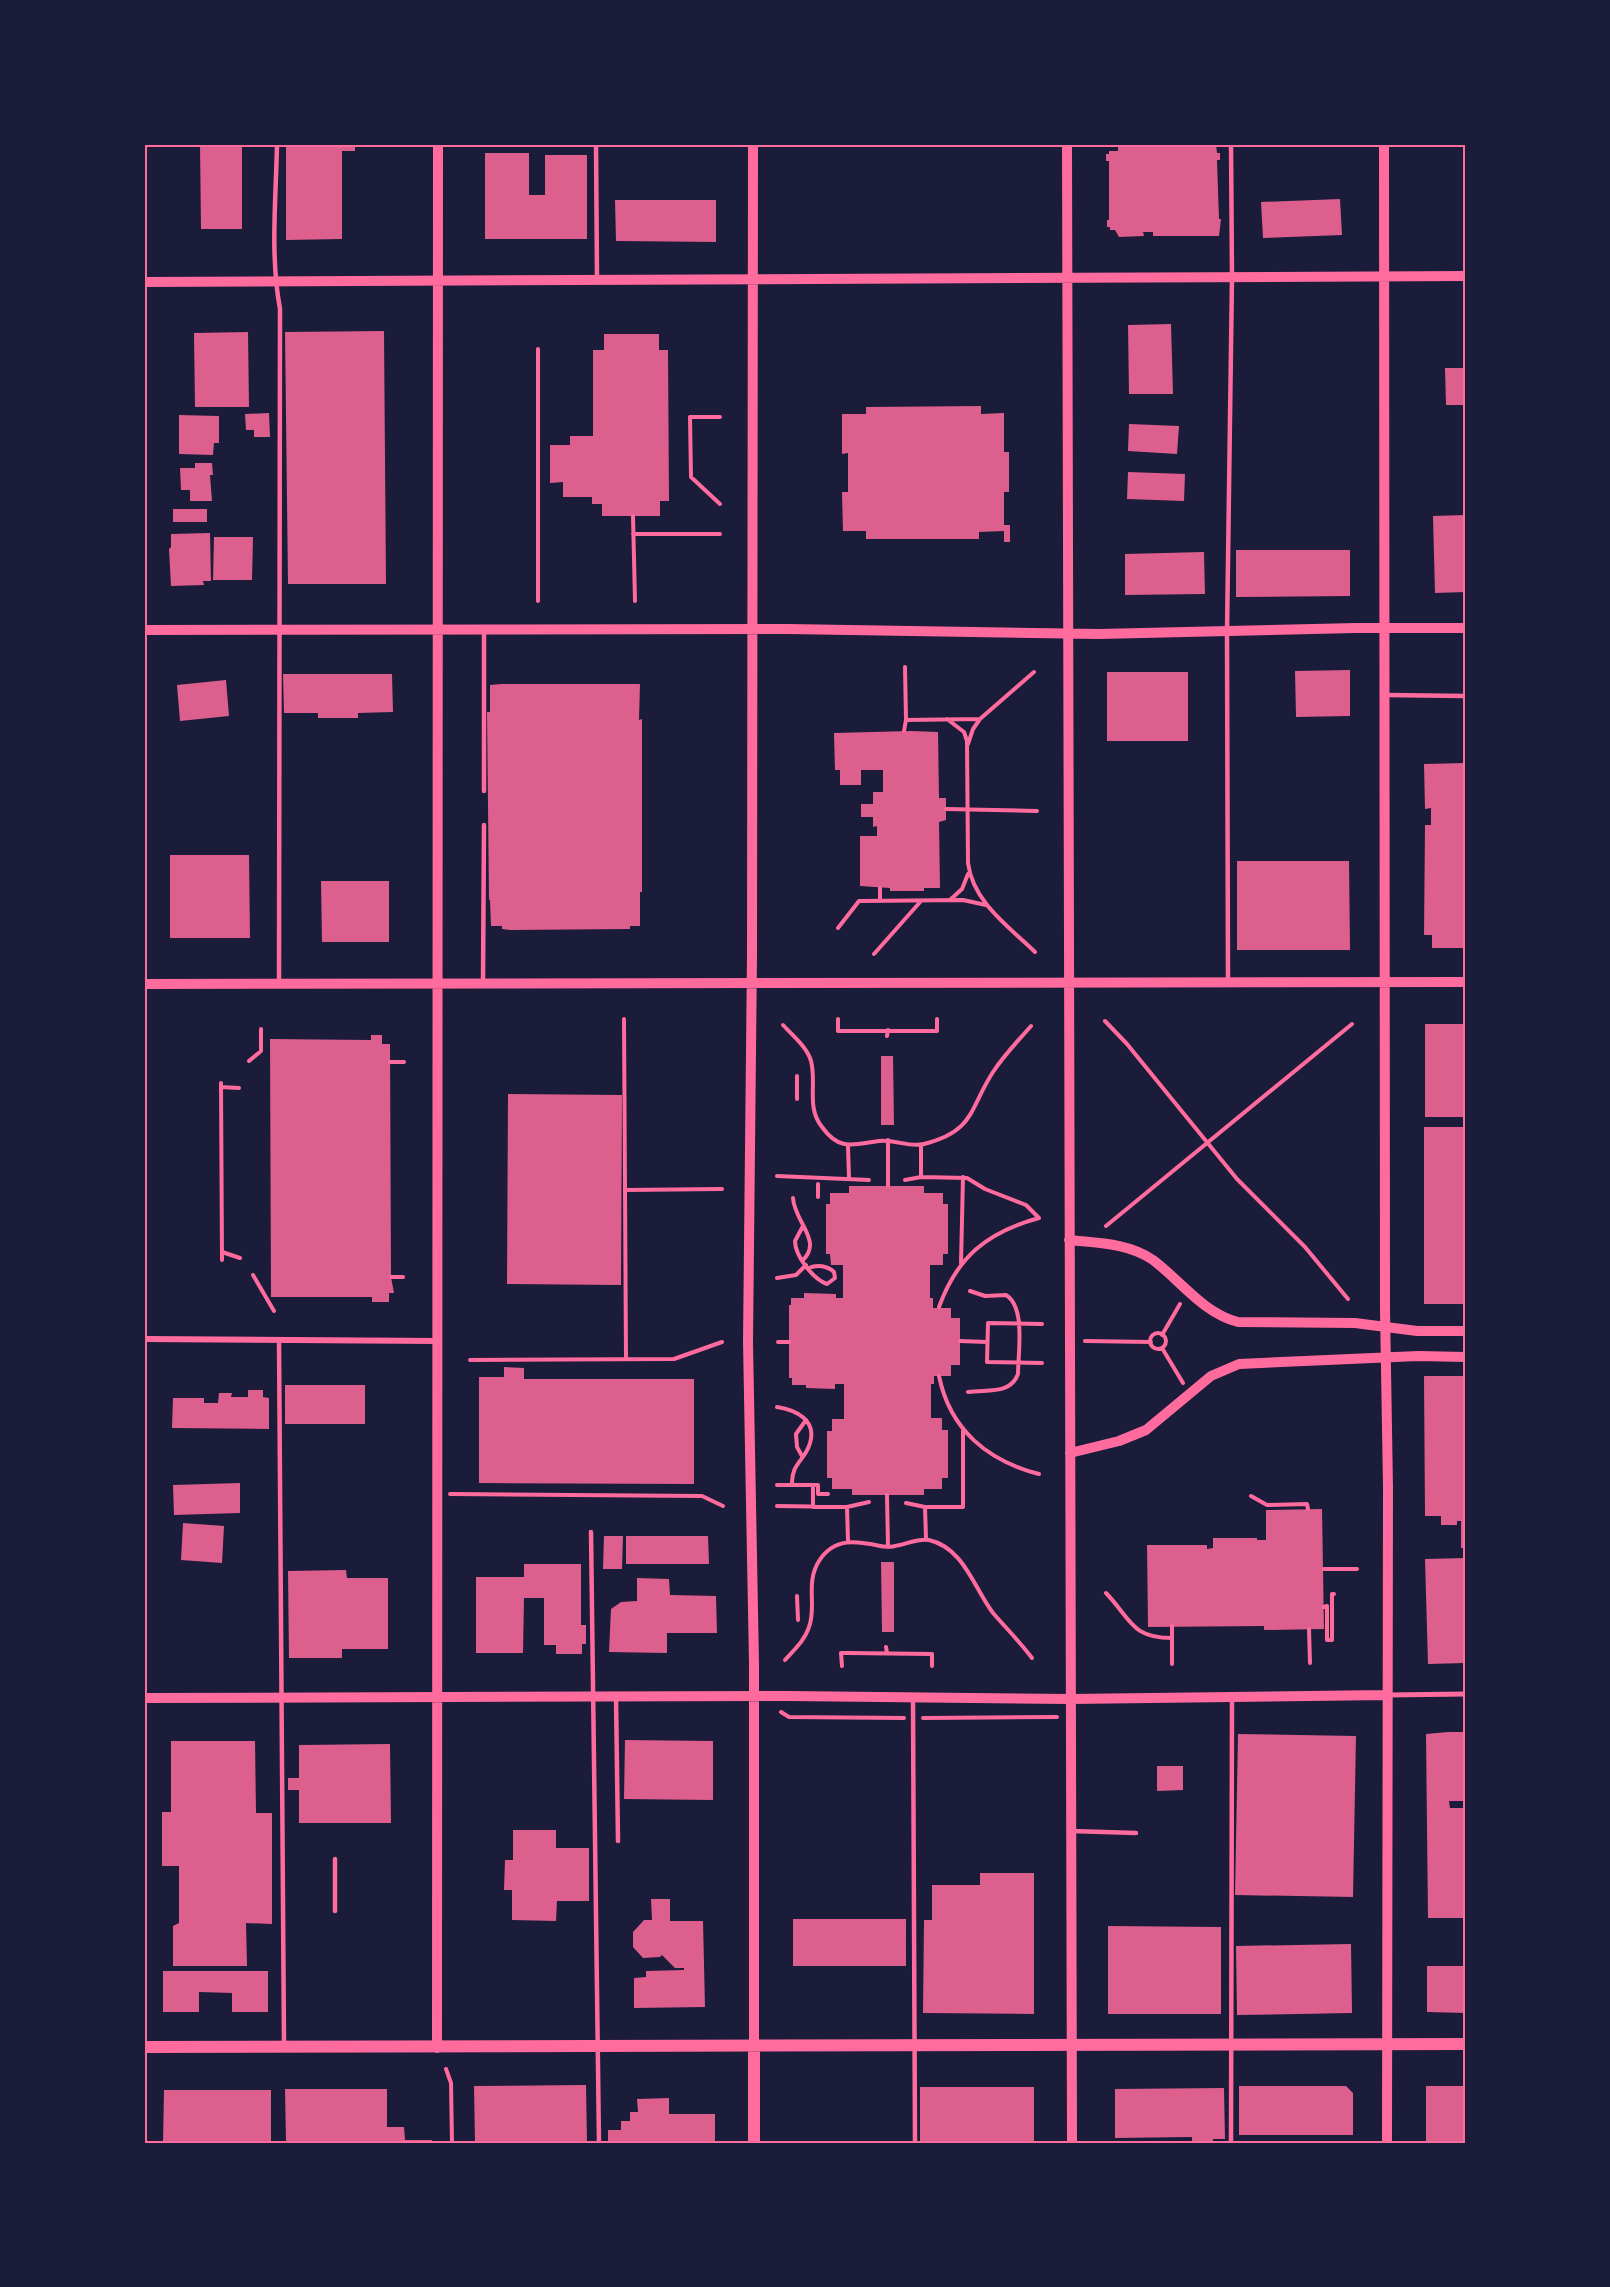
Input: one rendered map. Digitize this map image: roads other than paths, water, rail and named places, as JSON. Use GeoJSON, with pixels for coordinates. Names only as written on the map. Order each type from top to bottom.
{"type":"FeatureCollection","features":[{"type":"Feature","properties":{"kind":"main road"},"geometry":{"type":"LineString","coordinates":[[144,2047],[1466,2044]]}},
{"type":"Feature","properties":{"kind":"main road"},"geometry":{"type":"LineString","coordinates":[[754,2046],[754,2143]]}},
{"type":"Feature","properties":{"kind":"street"},"geometry":{"type":"LineString","coordinates":[[437,2048],[438,144]]}},
{"type":"Feature","properties":{"kind":"street"},"geometry":{"type":"LineString","coordinates":[[753,144],[752,983],[748,1342],[754,1696],[754,2046]]}},
{"type":"Feature","properties":{"kind":"street"},"geometry":{"type":"LineString","coordinates":[[1067,144],[1072,2143]]}},
{"type":"Feature","properties":{"kind":"street"},"geometry":{"type":"LineString","coordinates":[[1384,144],[1387,2143]]}},
{"type":"Feature","properties":{"kind":"street"},"geometry":{"type":"LineString","coordinates":[[144,282],[1466,276]]}},
{"type":"Feature","properties":{"kind":"street"},"geometry":{"type":"LineString","coordinates":[[144,630],[753,629],[1227,633],[1466,628]]}},
{"type":"Feature","properties":{"kind":"street"},"geometry":{"type":"LineString","coordinates":[[144,984],[1466,982]]}},
{"type":"Feature","properties":{"kind":"street"},"geometry":{"type":"LineString","coordinates":[[1069,1240],[1125,1247],[1151,1259],[1187,1291],[1228,1320],[1247,1323],[1355,1323],[1417,1331],[1466,1331]]}},
{"type":"Feature","properties":{"kind":"street"},"geometry":{"type":"LineString","coordinates":[[144,1339],[437,1341]]}},
{"type":"Feature","properties":{"kind":"street"},"geometry":{"type":"LineString","coordinates":[[1070,1453],[1119,1442],[1146,1430],[1211,1376],[1239,1365],[1386,1358],[1466,1357]]}},
{"type":"Feature","properties":{"kind":"street"},"geometry":{"type":"LineString","coordinates":[[144,1698],[754,1696],[1070,1700],[1466,1694]]}},
{"type":"Feature","properties":{"kind":"lane"},"geometry":{"type":"LineString","coordinates":[[277,144],[275,280],[280,309],[279,984]]}},
{"type":"Feature","properties":{"kind":"lane"},"geometry":{"type":"LineString","coordinates":[[596,144],[597,280]]}},
{"type":"Feature","properties":{"kind":"lane"},"geometry":{"type":"LineString","coordinates":[[1228,982],[1227,633],[1232,277],[1231,144]]}},
{"type":"Feature","properties":{"kind":"lane"},"geometry":{"type":"LineString","coordinates":[[484,629],[484,791]]}},
{"type":"Feature","properties":{"kind":"lane"},"geometry":{"type":"LineString","coordinates":[[1385,695],[1466,696]]}},
{"type":"Feature","properties":{"kind":"lane"},"geometry":{"type":"LineString","coordinates":[[483,984],[484,825]]}},
{"type":"Feature","properties":{"kind":"lane"},"geometry":{"type":"LineString","coordinates":[[279,1340],[284,2047]]}},
{"type":"Feature","properties":{"kind":"lane"},"geometry":{"type":"LineString","coordinates":[[591,1532],[599,2143]]}},
{"type":"Feature","properties":{"kind":"lane"},"geometry":{"type":"LineString","coordinates":[[616,1697],[618,1841]]}},
{"type":"Feature","properties":{"kind":"lane"},"geometry":{"type":"LineString","coordinates":[[1231,2143],[1232,1697]]}},
{"type":"Feature","properties":{"kind":"lane"},"geometry":{"type":"LineString","coordinates":[[913,1698],[915,2143]]}},
{"type":"Feature","properties":{"kind":"lane"},"geometry":{"type":"LineString","coordinates":[[1071,1831],[1136,1833]]}},
{"type":"Feature","properties":{"kind":"lane"},"geometry":{"type":"LineString","coordinates":[[335,1859],[335,1911]]}}]}
